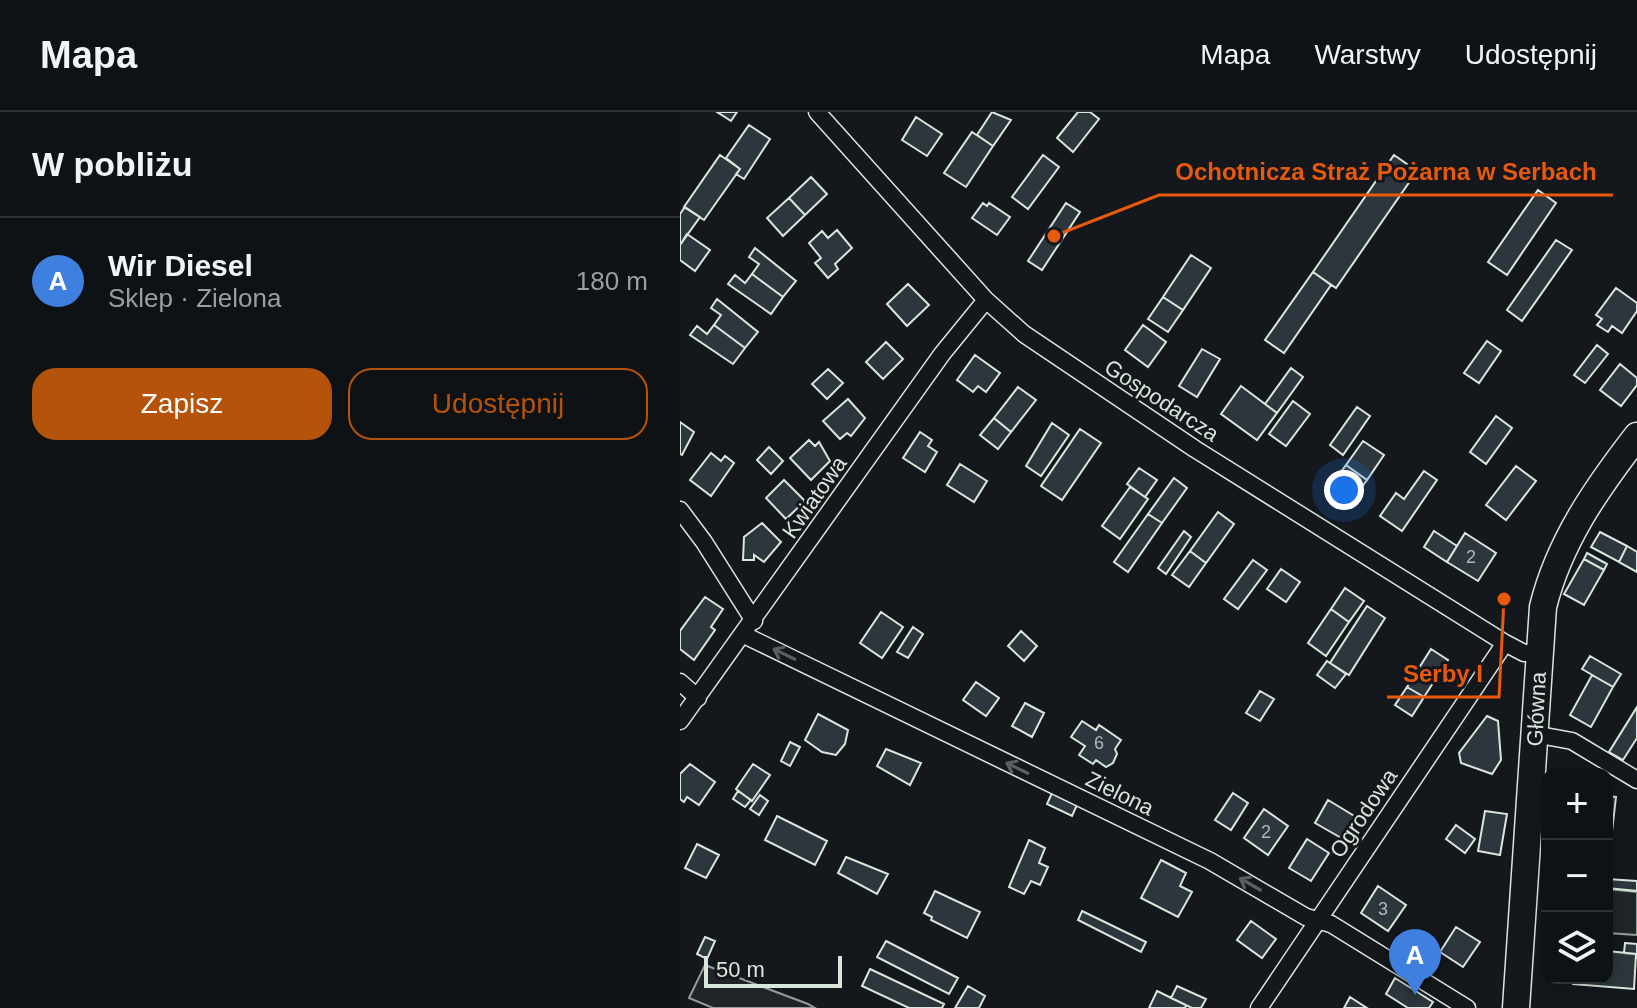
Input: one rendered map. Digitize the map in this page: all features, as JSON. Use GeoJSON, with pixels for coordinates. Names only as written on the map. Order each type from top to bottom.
{"type":"FeatureCollection","features":[{"type":"Feature","properties":{"kind":"main road","name":"Główna"},"geometry":{"type":"LineString","coordinates":[[1516,1008],[1543,607],[1562,550],[1593,496],[1637,436]]}},
{"type":"Feature","properties":{"kind":"street","name":"Gospodarcza"},"geometry":{"type":"LineString","coordinates":[[817,112],[986,300],[1024,334],[1087,378],[1505,643],[1524,653],[1538,653]]}},
{"type":"Feature","properties":{"kind":"street","name":"Kwiatowa"},"geometry":{"type":"LineString","coordinates":[[680,721],[942,354],[986,300]]}},
{"type":"Feature","properties":{"kind":"street"},"geometry":{"type":"LineString","coordinates":[[680,510],[749,628]]}},
{"type":"Feature","properties":{"kind":"street","name":"Zielona"},"geometry":{"type":"LineString","coordinates":[[749,628],[1210,861],[1306,917],[1331,924],[1467,1008]]}},
{"type":"Feature","properties":{"kind":"street","name":"Ogrodowa"},"geometry":{"type":"LineString","coordinates":[[1259,1008],[1505,643]]}},
{"type":"Feature","properties":{"kind":"street"},"geometry":{"type":"LineString","coordinates":[[680,682],[698,698]]}},
{"type":"Feature","properties":{"kind":"street"},"geometry":{"type":"LineString","coordinates":[[1534,734],[1572,741],[1637,780]]}},
{"type":"Feature","properties":{"kind":"shaded area"},"geometry":{"type":"Polygon","coordinates":[[[1613,890],[1637,892],[1637,935],[1613,933],[1613,890]]]}},
{"type":"Feature","properties":{"kind":"shaded area"},"geometry":{"type":"Polygon","coordinates":[[[705,965],[815,1008],[713,1008],[689,998],[705,965]]]}},
{"type":"Feature","properties":{"kind":"building"},"geometry":{"type":"Polygon","coordinates":[[[717,112],[737,112],[731,121],[717,112]]]}},
{"type":"Feature","properties":{"kind":"building"},"geometry":{"type":"Polygon","coordinates":[[[992,112],[1011,120],[993,146],[977,135],[992,112]]]}},
{"type":"Feature","properties":{"kind":"building"},"geometry":{"type":"Polygon","coordinates":[[[1078,112],[1090,112],[1099,119],[1073,152],[1057,138],[1078,112]]]}},
{"type":"Feature","properties":{"kind":"building"},"geometry":{"type":"Polygon","coordinates":[[[916,117],[942,134],[927,156],[902,140],[916,117]]]}},
{"type":"Feature","properties":{"kind":"building"},"geometry":{"type":"Polygon","coordinates":[[[749,125],[770,139],[744,179],[736,174],[740,169],[726,158],[749,125]]]}},
{"type":"Feature","properties":{"kind":"building"},"geometry":{"type":"Polygon","coordinates":[[[972,132],[993,146],[966,187],[944,173],[972,132]]]}},
{"type":"Feature","properties":{"kind":"building"},"geometry":{"type":"Polygon","coordinates":[[[720,155],[740,169],[704,220],[684,207],[720,155]]]}},
{"type":"Feature","properties":{"kind":"building"},"geometry":{"type":"Polygon","coordinates":[[[1043,155],[1059,167],[1028,209],[1012,197],[1043,155]]]}},
{"type":"Feature","properties":{"kind":"building"},"geometry":{"type":"Polygon","coordinates":[[[1394,155],[1417,171],[1336,288],[1313,272],[1394,155]]]}},
{"type":"Feature","properties":{"kind":"building"},"geometry":{"type":"Polygon","coordinates":[[[811,177],[827,194],[805,215],[789,198],[811,177]]]}},
{"type":"Feature","properties":{"kind":"building"},"geometry":{"type":"Polygon","coordinates":[[[1538,190],[1556,203],[1507,275],[1488,262],[1538,190]]]}},
{"type":"Feature","properties":{"kind":"building"},"geometry":{"type":"Polygon","coordinates":[[[789,198],[805,215],[783,236],[767,218],[789,198]]]}},
{"type":"Feature","properties":{"kind":"building"},"geometry":{"type":"Polygon","coordinates":[[[983,203],[987,206],[989,203],[1010,217],[997,235],[972,218],[983,203]]]}},
{"type":"Feature","properties":{"kind":"building"},"geometry":{"type":"Polygon","coordinates":[[[1066,203],[1080,212],[1042,270],[1028,261],[1066,203]]]}},
{"type":"Feature","properties":{"kind":"building"},"geometry":{"type":"Polygon","coordinates":[[[685,207],[700,217],[680,245],[680,214],[685,207]]]}},
{"type":"Feature","properties":{"kind":"building"},"geometry":{"type":"Polygon","coordinates":[[[837,230],[852,248],[835,264],[838,269],[828,278],[815,263],[821,258],[809,243],[822,231],[828,238],[837,230]]]}},
{"type":"Feature","properties":{"kind":"building"},"geometry":{"type":"Polygon","coordinates":[[[687,234],[710,250],[695,271],[680,260],[680,245],[687,234]]]}},
{"type":"Feature","properties":{"kind":"building"},"geometry":{"type":"Polygon","coordinates":[[[1556,240],[1572,250],[1522,321],[1507,310],[1556,240]]]}},
{"type":"Feature","properties":{"kind":"building"},"geometry":{"type":"Polygon","coordinates":[[[755,248],[796,281],[783,297],[752,274],[759,264],[749,257],[755,248]]]}},
{"type":"Feature","properties":{"kind":"building"},"geometry":{"type":"Polygon","coordinates":[[[1191,255],[1211,268],[1183,310],[1163,297],[1191,255]]]}},
{"type":"Feature","properties":{"kind":"building"},"geometry":{"type":"Polygon","coordinates":[[[1313,272],[1331,285],[1284,353],[1265,340],[1313,272]]]}},
{"type":"Feature","properties":{"kind":"building"},"geometry":{"type":"Polygon","coordinates":[[[752,274],[783,297],[771,314],[728,284],[735,275],[745,283],[752,274]]]}},
{"type":"Feature","properties":{"kind":"building"},"geometry":{"type":"Polygon","coordinates":[[[908,284],[929,305],[907,326],[887,304],[908,284]]]}},
{"type":"Feature","properties":{"kind":"building"},"geometry":{"type":"Polygon","coordinates":[[[1616,288],[1637,303],[1637,311],[1622,333],[1612,326],[1608,332],[1597,325],[1602,319],[1596,315],[1616,288]]]}},
{"type":"Feature","properties":{"kind":"building"},"geometry":{"type":"Polygon","coordinates":[[[1163,297],[1183,310],[1168,332],[1148,319],[1163,297]]]}},
{"type":"Feature","properties":{"kind":"building"},"geometry":{"type":"Polygon","coordinates":[[[717,299],[758,332],[745,348],[714,325],[721,315],[711,308],[717,299]]]}},
{"type":"Feature","properties":{"kind":"building"},"geometry":{"type":"Polygon","coordinates":[[[714,325],[745,348],[733,364],[690,335],[697,326],[707,334],[714,325]]]}},
{"type":"Feature","properties":{"kind":"building"},"geometry":{"type":"Polygon","coordinates":[[[1143,325],[1166,342],[1148,367],[1125,350],[1143,325]]]}},
{"type":"Feature","properties":{"kind":"building"},"geometry":{"type":"Polygon","coordinates":[[[1487,341],[1501,351],[1479,383],[1464,373],[1487,341]]]}},
{"type":"Feature","properties":{"kind":"building"},"geometry":{"type":"Polygon","coordinates":[[[886,342],[903,359],[883,379],[866,362],[886,342]]]}},
{"type":"Feature","properties":{"kind":"building"},"geometry":{"type":"Polygon","coordinates":[[[1597,345],[1608,354],[1585,383],[1574,375],[1597,345]]]}},
{"type":"Feature","properties":{"kind":"building"},"geometry":{"type":"Polygon","coordinates":[[[1202,349],[1220,359],[1197,397],[1179,386],[1202,349]]]}},
{"type":"Feature","properties":{"kind":"building"},"geometry":{"type":"Polygon","coordinates":[[[975,355],[1000,373],[986,392],[978,386],[973,392],[957,380],[975,355]]]}},
{"type":"Feature","properties":{"kind":"building"},"geometry":{"type":"Polygon","coordinates":[[[1620,364],[1637,378],[1637,385],[1621,406],[1600,390],[1620,364]]]}},
{"type":"Feature","properties":{"kind":"building"},"geometry":{"type":"Polygon","coordinates":[[[1291,368],[1303,377],[1277,413],[1265,404],[1291,368]]]}},
{"type":"Feature","properties":{"kind":"building"},"geometry":{"type":"Polygon","coordinates":[[[828,369],[843,383],[827,399],[812,384],[828,369]]]}},
{"type":"Feature","properties":{"kind":"building"},"geometry":{"type":"Polygon","coordinates":[[[1241,386],[1277,413],[1257,440],[1221,414],[1241,386]]]}},
{"type":"Feature","properties":{"kind":"building"},"geometry":{"type":"Polygon","coordinates":[[[1018,387],[1036,400],[1011,432],[994,418],[1018,387]]]}},
{"type":"Feature","properties":{"kind":"building"},"geometry":{"type":"Polygon","coordinates":[[[848,399],[865,418],[851,436],[847,433],[840,439],[823,421],[848,399]]]}},
{"type":"Feature","properties":{"kind":"building"},"geometry":{"type":"Polygon","coordinates":[[[1293,401],[1310,414],[1286,446],[1269,434],[1293,401]]]}},
{"type":"Feature","properties":{"kind":"building"},"geometry":{"type":"Polygon","coordinates":[[[1357,407],[1370,416],[1343,455],[1330,445],[1357,407]]]}},
{"type":"Feature","properties":{"kind":"building"},"geometry":{"type":"Polygon","coordinates":[[[1496,416],[1512,428],[1486,464],[1470,452],[1496,416]]]}},
{"type":"Feature","properties":{"kind":"building"},"geometry":{"type":"Polygon","coordinates":[[[994,418],[1011,432],[998,449],[980,435],[994,418]]]}},
{"type":"Feature","properties":{"kind":"building"},"geometry":{"type":"Polygon","coordinates":[[[680,422],[694,432],[682,455],[680,454],[680,422]]]}},
{"type":"Feature","properties":{"kind":"building"},"geometry":{"type":"Polygon","coordinates":[[[1052,423],[1069,435],[1041,476],[1026,466],[1052,423]]]}},
{"type":"Feature","properties":{"kind":"building"},"geometry":{"type":"Polygon","coordinates":[[[1080,429],[1101,443],[1062,500],[1041,486],[1080,429]]]}},
{"type":"Feature","properties":{"kind":"building"},"geometry":{"type":"Polygon","coordinates":[[[920,432],[932,440],[928,446],[937,452],[925,472],[903,458],[920,432]]]}},
{"type":"Feature","properties":{"kind":"building"},"geometry":{"type":"Polygon","coordinates":[[[809,440],[815,446],[819,442],[830,461],[811,480],[790,458],[809,440]]]}},
{"type":"Feature","properties":{"kind":"building"},"geometry":{"type":"Polygon","coordinates":[[[1363,441],[1384,455],[1367,480],[1346,465],[1363,441]]]}},
{"type":"Feature","properties":{"kind":"building"},"geometry":{"type":"Polygon","coordinates":[[[769,447],[783,461],[771,474],[757,460],[769,447]]]}},
{"type":"Feature","properties":{"kind":"building"},"geometry":{"type":"Polygon","coordinates":[[[711,453],[721,461],[725,456],[734,463],[711,496],[690,480],[711,453]]]}},
{"type":"Feature","properties":{"kind":"building"},"geometry":{"type":"Polygon","coordinates":[[[960,464],[987,481],[974,502],[947,485],[960,464]]]}},
{"type":"Feature","properties":{"kind":"building"},"geometry":{"type":"Polygon","coordinates":[[[1346,465],[1367,480],[1350,503],[1329,489],[1346,465]]]}},
{"type":"Feature","properties":{"kind":"building"},"geometry":{"type":"Polygon","coordinates":[[[1516,466],[1536,481],[1506,520],[1486,505],[1516,466]]]}},
{"type":"Feature","properties":{"kind":"building"},"geometry":{"type":"Polygon","coordinates":[[[1139,468],[1157,480],[1145,497],[1127,484],[1139,468]]]}},
{"type":"Feature","properties":{"kind":"building"},"geometry":{"type":"Polygon","coordinates":[[[1424,471],[1437,480],[1402,531],[1380,516],[1396,493],[1404,499],[1424,471]]]}},
{"type":"Feature","properties":{"kind":"building"},"geometry":{"type":"Polygon","coordinates":[[[1174,478],[1187,488],[1162,523],[1148,514],[1174,478]]]}},
{"type":"Feature","properties":{"kind":"building"},"geometry":{"type":"Polygon","coordinates":[[[784,480],[805,501],[786,519],[766,498],[784,480]]]}},
{"type":"Feature","properties":{"kind":"building"},"geometry":{"type":"Polygon","coordinates":[[[1130,487],[1148,499],[1120,539],[1102,526],[1130,487]]]}},
{"type":"Feature","properties":{"kind":"building"},"geometry":{"type":"Polygon","coordinates":[[[1218,512],[1234,524],[1206,563],[1190,551],[1218,512]]]}},
{"type":"Feature","properties":{"kind":"building"},"geometry":{"type":"Polygon","coordinates":[[[1148,514],[1162,523],[1128,572],[1114,562],[1148,514]]]}},
{"type":"Feature","properties":{"kind":"building"},"geometry":{"type":"Polygon","coordinates":[[[762,523],[781,542],[764,562],[754,555],[754,560],[743,560],[744,537],[762,523]]]}},
{"type":"Feature","properties":{"kind":"building"},"geometry":{"type":"Polygon","coordinates":[[[1184,531],[1191,537],[1166,574],[1158,568],[1184,531]]]}},
{"type":"Feature","properties":{"kind":"building"},"geometry":{"type":"Polygon","coordinates":[[[1434,531],[1457,546],[1447,562],[1424,547],[1434,531]]]}},
{"type":"Feature","properties":{"kind":"building"},"geometry":{"type":"Polygon","coordinates":[[[1600,532],[1627,546],[1619,562],[1591,547],[1600,532]]]}},
{"type":"Feature","properties":{"kind":"building"},"geometry":{"type":"Polygon","coordinates":[[[1465,533],[1496,553],[1478,581],[1447,562],[1465,533]]]}},
{"type":"Feature","properties":{"kind":"building"},"geometry":{"type":"Polygon","coordinates":[[[1627,546],[1637,552],[1637,572],[1619,562],[1627,546]]]}},
{"type":"Feature","properties":{"kind":"building"},"geometry":{"type":"Polygon","coordinates":[[[1190,551],[1206,563],[1189,587],[1172,575],[1190,551]]]}},
{"type":"Feature","properties":{"kind":"building"},"geometry":{"type":"Polygon","coordinates":[[[1587,553],[1607,564],[1604,570],[1584,559],[1587,553]]]}},
{"type":"Feature","properties":{"kind":"building"},"geometry":{"type":"Polygon","coordinates":[[[1584,559],[1604,570],[1584,605],[1564,594],[1584,559]]]}},
{"type":"Feature","properties":{"kind":"building"},"geometry":{"type":"Polygon","coordinates":[[[1253,560],[1267,570],[1238,609],[1224,599],[1253,560]]]}},
{"type":"Feature","properties":{"kind":"building"},"geometry":{"type":"Polygon","coordinates":[[[1281,569],[1300,582],[1286,602],[1267,589],[1281,569]]]}},
{"type":"Feature","properties":{"kind":"building"},"geometry":{"type":"Polygon","coordinates":[[[1345,588],[1364,601],[1349,622],[1331,609],[1345,588]]]}},
{"type":"Feature","properties":{"kind":"building"},"geometry":{"type":"Polygon","coordinates":[[[705,597],[723,609],[711,627],[715,630],[694,660],[680,649],[680,631],[705,597]]]}},
{"type":"Feature","properties":{"kind":"building"},"geometry":{"type":"Polygon","coordinates":[[[1367,606],[1385,618],[1349,675],[1330,663],[1367,606]]]}},
{"type":"Feature","properties":{"kind":"building"},"geometry":{"type":"Polygon","coordinates":[[[1331,609],[1349,622],[1326,656],[1308,643],[1331,609]]]}},
{"type":"Feature","properties":{"kind":"building"},"geometry":{"type":"Polygon","coordinates":[[[881,612],[903,627],[882,658],[860,643],[881,612]]]}},
{"type":"Feature","properties":{"kind":"building"},"geometry":{"type":"Polygon","coordinates":[[[913,627],[923,634],[908,658],[897,652],[913,627]]]}},
{"type":"Feature","properties":{"kind":"building"},"geometry":{"type":"Polygon","coordinates":[[[1021,631],[1037,646],[1024,661],[1008,646],[1021,631]]]}},
{"type":"Feature","properties":{"kind":"building"},"geometry":{"type":"Polygon","coordinates":[[[1431,649],[1448,660],[1424,697],[1407,687],[1431,649]]]}},
{"type":"Feature","properties":{"kind":"building"},"geometry":{"type":"Polygon","coordinates":[[[1590,656],[1621,674],[1613,687],[1582,669],[1590,656]]]}},
{"type":"Feature","properties":{"kind":"building"},"geometry":{"type":"Polygon","coordinates":[[[1327,661],[1346,674],[1335,688],[1317,675],[1327,661]]]}},
{"type":"Feature","properties":{"kind":"building"},"geometry":{"type":"Polygon","coordinates":[[[1592,675],[1613,687],[1591,727],[1570,715],[1592,675]]]}},
{"type":"Feature","properties":{"kind":"building"},"geometry":{"type":"Polygon","coordinates":[[[976,682],[999,698],[986,716],[963,700],[976,682]]]}},
{"type":"Feature","properties":{"kind":"building"},"geometry":{"type":"Polygon","coordinates":[[[1407,687],[1424,697],[1412,716],[1395,705],[1407,687]]]}},
{"type":"Feature","properties":{"kind":"building"},"geometry":{"type":"Polygon","coordinates":[[[1260,691],[1274,699],[1260,721],[1246,713],[1260,691]]]}},
{"type":"Feature","properties":{"kind":"building"},"geometry":{"type":"Polygon","coordinates":[[[1025,703],[1044,713],[1032,737],[1012,726],[1025,703]]]}},
{"type":"Feature","properties":{"kind":"building"},"geometry":{"type":"Polygon","coordinates":[[[1637,707],[1637,738],[1623,760],[1609,752],[1637,707]]]}},
{"type":"Feature","properties":{"kind":"building"},"geometry":{"type":"Polygon","coordinates":[[[818,714],[848,730],[845,744],[836,755],[822,752],[805,740],[818,714]]]}},
{"type":"Feature","properties":{"kind":"building"},"geometry":{"type":"Polygon","coordinates":[[[1487,716],[1498,721],[1501,760],[1492,774],[1461,763],[1459,753],[1487,716]]]}},
{"type":"Feature","properties":{"kind":"building"},"geometry":{"type":"Polygon","coordinates":[[[1082,721],[1096,730],[1099,725],[1121,740],[1115,749],[1117,754],[1113,763],[1106,767],[1096,760],[1093,764],[1079,755],[1085,746],[1071,737],[1082,721]]]}},
{"type":"Feature","properties":{"kind":"building"},"geometry":{"type":"Polygon","coordinates":[[[790,742],[800,747],[790,766],[781,761],[790,742]]]}},
{"type":"Feature","properties":{"kind":"building"},"geometry":{"type":"Polygon","coordinates":[[[886,749],[921,763],[910,785],[877,766],[886,749]]]}},
{"type":"Feature","properties":{"kind":"building"},"geometry":{"type":"Polygon","coordinates":[[[690,764],[715,782],[699,805],[687,797],[684,802],[680,799],[680,774],[690,764]]]}},
{"type":"Feature","properties":{"kind":"building"},"geometry":{"type":"Polygon","coordinates":[[[753,764],[770,775],[752,801],[736,789],[753,764]]]}},
{"type":"Feature","properties":{"kind":"building"},"geometry":{"type":"Polygon","coordinates":[[[738,791],[751,800],[745,807],[733,799],[738,791]]]}},
{"type":"Feature","properties":{"kind":"building"},"geometry":{"type":"Polygon","coordinates":[[[1052,793],[1077,805],[1072,816],[1047,804],[1052,793]]]}},
{"type":"Feature","properties":{"kind":"building"},"geometry":{"type":"Polygon","coordinates":[[[1233,793],[1248,803],[1231,830],[1215,820],[1233,793]]]}},
{"type":"Feature","properties":{"kind":"building"},"geometry":{"type":"Polygon","coordinates":[[[760,795],[768,801],[759,815],[750,809],[760,795]]]}},
{"type":"Feature","properties":{"kind":"building"},"geometry":{"type":"Polygon","coordinates":[[[1328,800],[1356,817],[1343,839],[1315,823],[1328,800]]]}},
{"type":"Feature","properties":{"kind":"building"},"geometry":{"type":"Polygon","coordinates":[[[1264,809],[1288,826],[1268,855],[1244,838],[1264,809]]]}},
{"type":"Feature","properties":{"kind":"building"},"geometry":{"type":"Polygon","coordinates":[[[1485,811],[1507,814],[1500,855],[1478,851],[1485,811]]]}},
{"type":"Feature","properties":{"kind":"building"},"geometry":{"type":"Polygon","coordinates":[[[777,816],[827,841],[815,865],[765,840],[777,816]]]}},
{"type":"Feature","properties":{"kind":"building"},"geometry":{"type":"Polygon","coordinates":[[[1456,825],[1475,839],[1465,853],[1446,839],[1456,825]]]}},
{"type":"Feature","properties":{"kind":"building"},"geometry":{"type":"Polygon","coordinates":[[[1307,839],[1329,853],[1311,881],[1289,868],[1307,839]]]}},
{"type":"Feature","properties":{"kind":"building"},"geometry":{"type":"Polygon","coordinates":[[[1029,840],[1045,848],[1039,863],[1048,867],[1040,885],[1031,881],[1024,894],[1009,887],[1029,840]]]}},
{"type":"Feature","properties":{"kind":"building"},"geometry":{"type":"Polygon","coordinates":[[[697,844],[719,855],[706,878],[685,868],[697,844]]]}},
{"type":"Feature","properties":{"kind":"building"},"geometry":{"type":"Polygon","coordinates":[[[846,857],[888,874],[877,894],[838,873],[846,857]]]}},
{"type":"Feature","properties":{"kind":"building"},"geometry":{"type":"Polygon","coordinates":[[[1161,860],[1186,873],[1180,886],[1192,892],[1178,917],[1141,898],[1161,860]]]}},
{"type":"Feature","properties":{"kind":"building"},"geometry":{"type":"Polygon","coordinates":[[[1613,879],[1637,881],[1637,891],[1613,889],[1613,879]]]}},
{"type":"Feature","properties":{"kind":"building"},"geometry":{"type":"Polygon","coordinates":[[[1378,886],[1406,905],[1388,931],[1361,913],[1378,886]]]}},
{"type":"Feature","properties":{"kind":"building"},"geometry":{"type":"Polygon","coordinates":[[[935,891],[980,912],[967,938],[931,920],[932,917],[924,913],[935,891]]]}},
{"type":"Feature","properties":{"kind":"building"},"geometry":{"type":"Polygon","coordinates":[[[1082,911],[1146,942],[1141,952],[1078,920],[1082,911]]]}},
{"type":"Feature","properties":{"kind":"building"},"geometry":{"type":"Polygon","coordinates":[[[1251,921],[1276,939],[1262,958],[1237,940],[1251,921]]]}},
{"type":"Feature","properties":{"kind":"building"},"geometry":{"type":"Polygon","coordinates":[[[1456,927],[1480,942],[1463,967],[1440,952],[1456,927]]]}},
{"type":"Feature","properties":{"kind":"building"},"geometry":{"type":"Polygon","coordinates":[[[705,937],[715,941],[707,959],[697,954],[705,937]]]}},
{"type":"Feature","properties":{"kind":"building"},"geometry":{"type":"Polygon","coordinates":[[[886,941],[958,978],[949,994],[877,957],[886,941]]]}},
{"type":"Feature","properties":{"kind":"building"},"geometry":{"type":"Polygon","coordinates":[[[1625,943],[1637,944],[1637,959],[1636,954],[1624,953],[1625,943]]]}},
{"type":"Feature","properties":{"kind":"building"},"geometry":{"type":"Polygon","coordinates":[[[1613,952],[1636,954],[1634,989],[1573,984],[1613,984],[1613,952]]]}},
{"type":"Feature","properties":{"kind":"building"},"geometry":{"type":"Polygon","coordinates":[[[870,969],[944,1004],[942,1008],[909,1008],[862,986],[870,969]]]}},
{"type":"Feature","properties":{"kind":"building"},"geometry":{"type":"Polygon","coordinates":[[[1395,978],[1433,1002],[1429,1008],[1408,1008],[1386,994],[1395,978]]]}},
{"type":"Feature","properties":{"kind":"building"},"geometry":{"type":"Polygon","coordinates":[[[968,986],[985,996],[979,1008],[955,1008],[968,986]]]}},
{"type":"Feature","properties":{"kind":"building"},"geometry":{"type":"Polygon","coordinates":[[[1177,986],[1206,999],[1201,1008],[1192,1008],[1171,998],[1177,986]]]}},
{"type":"Feature","properties":{"kind":"building"},"geometry":{"type":"Polygon","coordinates":[[[1157,991],[1186,1005],[1185,1008],[1149,1008],[1157,991]]]}},
{"type":"Feature","properties":{"kind":"building"},"geometry":{"type":"Polygon","coordinates":[[[1350,997],[1367,1008],[1344,1008],[1350,997]]]}},
{"type":"Feature","properties":{"kind":"place","name":"Ochotnicza Straż Pożarna w Serbach"},"geometry":{"type":"Point","coordinates":[1054,236]}},
{"type":"Feature","properties":{"kind":"place","name":"Serby I"},"geometry":{"type":"Point","coordinates":[1504,599]}},
{"type":"Feature","properties":{"kind":"place","name":"Wir Diesel"},"geometry":{"type":"Point","coordinates":[1415,995]}}]}
